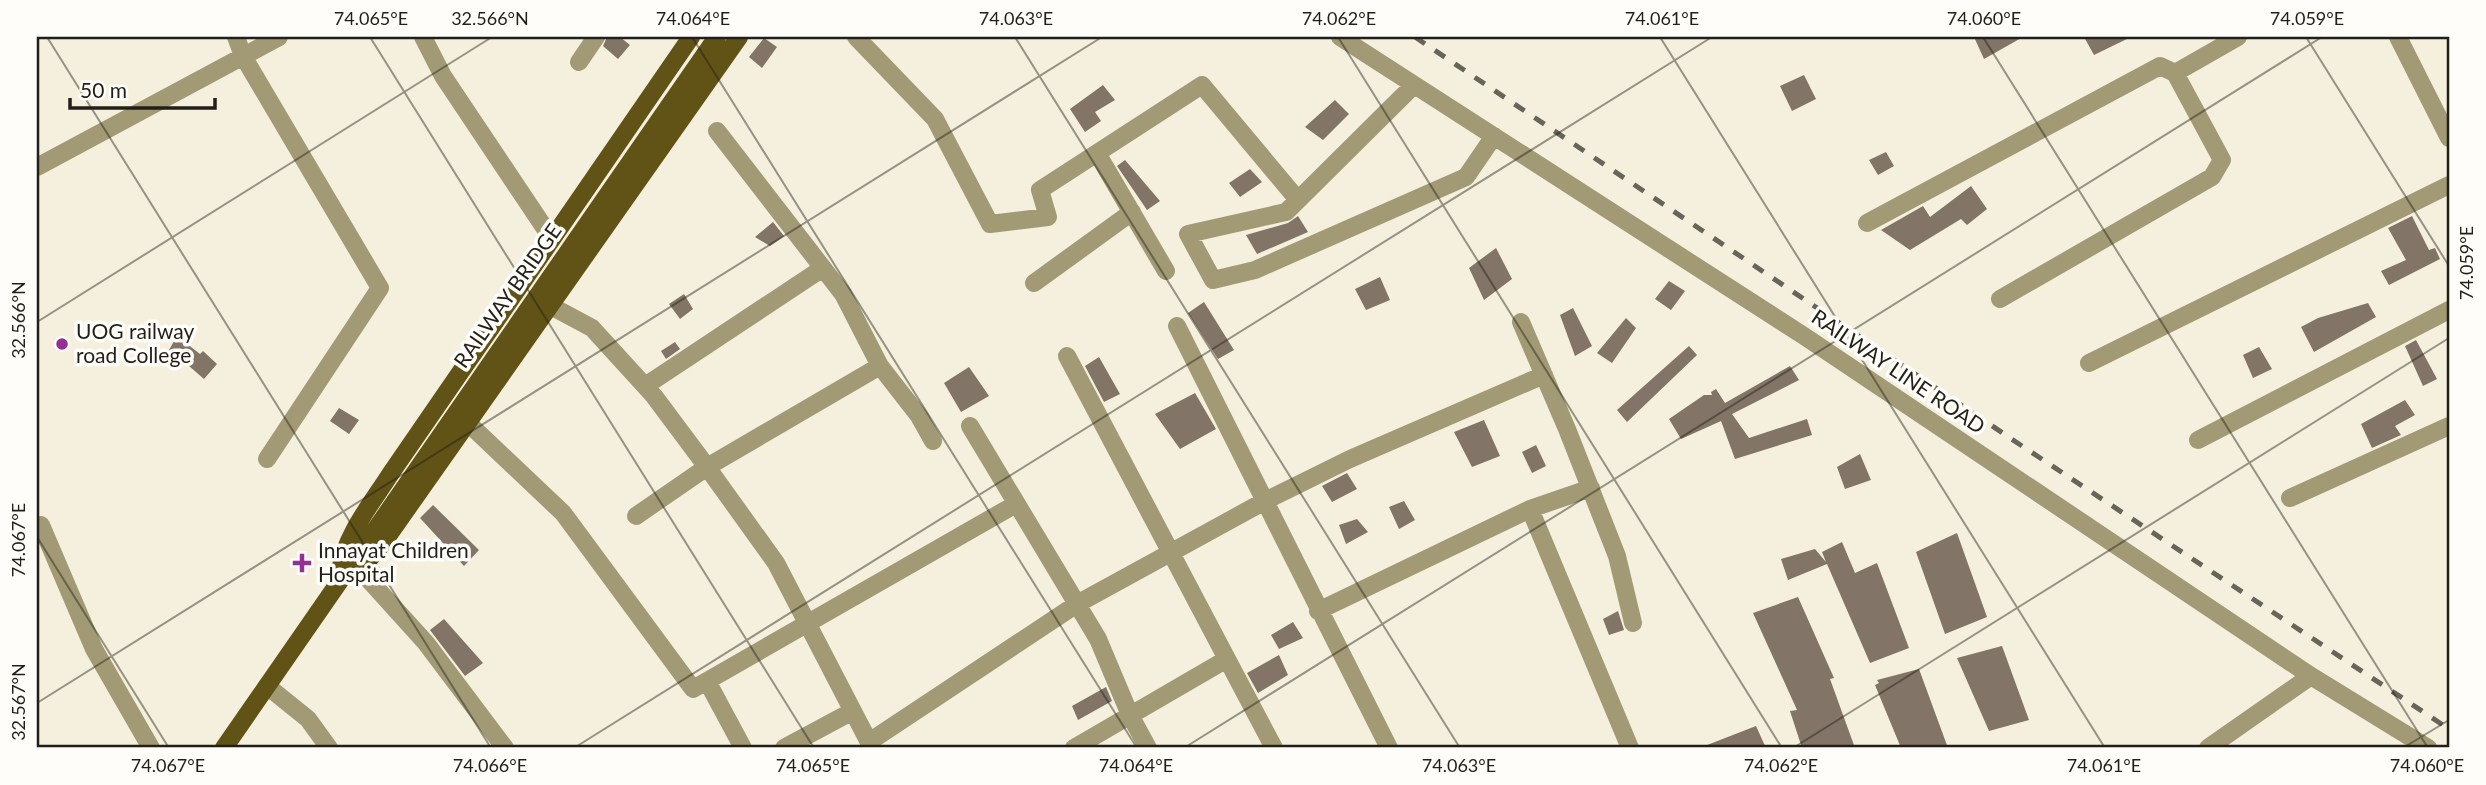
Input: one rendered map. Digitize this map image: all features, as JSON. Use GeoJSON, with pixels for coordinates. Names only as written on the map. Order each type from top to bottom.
{"type":"FeatureCollection","features":[{"type":"Feature","properties":{"kind":"main road"},"geometry":{"type":"LineString","coordinates":[[338,582],[342,556],[356,528],[691,37]]}},
{"type":"Feature","properties":{"kind":"main road","name":"RAILWAY BRIDGE"},"geometry":{"type":"LineString","coordinates":[[224,748],[717,37]]}},
{"type":"Feature","properties":{"kind":"main road"},"geometry":{"type":"LineString","coordinates":[[338,582],[360,570],[383,544],[739,37]]}},
{"type":"Feature","properties":{"kind":"street"},"geometry":{"type":"LineString","coordinates":[[236,37],[243,56],[380,288],[267,459]]}},
{"type":"Feature","properties":{"kind":"street"},"geometry":{"type":"LineString","coordinates":[[37,167],[279,37]]}},
{"type":"Feature","properties":{"kind":"street"},"geometry":{"type":"LineString","coordinates":[[423,37],[443,76],[552,239]]}},
{"type":"Feature","properties":{"kind":"street"},"geometry":{"type":"LineString","coordinates":[[579,62],[596,37]]}},
{"type":"Feature","properties":{"kind":"street"},"geometry":{"type":"LineString","coordinates":[[856,37],[935,119],[990,223],[1048,217],[1040,190],[1202,85],[1298,200]]}},
{"type":"Feature","properties":{"kind":"street","name":"RAILWAY LINE ROAD"},"geometry":{"type":"LineString","coordinates":[[1340,37],[1804,336],[2311,676],[2428,748]]}},
{"type":"Feature","properties":{"kind":"street"},"geometry":{"type":"LineString","coordinates":[[2175,73],[2238,37]]}},
{"type":"Feature","properties":{"kind":"street"},"geometry":{"type":"LineString","coordinates":[[2398,37],[2449,138]]}},
{"type":"Feature","properties":{"kind":"street"},"geometry":{"type":"LineString","coordinates":[[1867,223],[2160,65],[2175,73],[2222,160],[2212,177],[2000,299]]}},
{"type":"Feature","properties":{"kind":"street"},"geometry":{"type":"LineString","coordinates":[[1414,85],[1286,212],[1188,234],[1213,280],[1255,270],[1466,177],[1494,136]]}},
{"type":"Feature","properties":{"kind":"street"},"geometry":{"type":"LineString","coordinates":[[717,131],[843,294],[880,366],[919,416],[933,441]]}},
{"type":"Feature","properties":{"kind":"street"},"geometry":{"type":"LineString","coordinates":[[1097,153],[1166,271]]}},
{"type":"Feature","properties":{"kind":"street"},"geometry":{"type":"LineString","coordinates":[[2089,363],[2449,185]]}},
{"type":"Feature","properties":{"kind":"street"},"geometry":{"type":"LineString","coordinates":[[1034,283],[1132,212]]}},
{"type":"Feature","properties":{"kind":"street"},"geometry":{"type":"LineString","coordinates":[[645,386],[822,268]]}},
{"type":"Feature","properties":{"kind":"street"},"geometry":{"type":"LineString","coordinates":[[549,305],[592,328],[645,386],[707,467],[776,563],[871,745],[1077,604],[1263,502],[1350,459],[1544,375]]}},
{"type":"Feature","properties":{"kind":"street"},"geometry":{"type":"LineString","coordinates":[[2198,440],[2449,310]]}},
{"type":"Feature","properties":{"kind":"street"},"geometry":{"type":"LineString","coordinates":[[1521,321],[1617,556],[1633,623]]}},
{"type":"Feature","properties":{"kind":"street"},"geometry":{"type":"LineString","coordinates":[[1177,326],[1263,502],[1389,748]]}},
{"type":"Feature","properties":{"kind":"street"},"geometry":{"type":"LineString","coordinates":[[1067,355],[1274,748]]}},
{"type":"Feature","properties":{"kind":"street"},"geometry":{"type":"LineString","coordinates":[[636,516],[707,467],[880,366]]}},
{"type":"Feature","properties":{"kind":"street"},"geometry":{"type":"LineString","coordinates":[[468,423],[563,513],[693,689],[1016,504]]}},
{"type":"Feature","properties":{"kind":"street"},"geometry":{"type":"LineString","coordinates":[[970,426],[1098,639],[1130,715],[1149,748]]}},
{"type":"Feature","properties":{"kind":"street"},"geometry":{"type":"LineString","coordinates":[[2290,498],[2449,426]]}},
{"type":"Feature","properties":{"kind":"street"},"geometry":{"type":"LineString","coordinates":[[1318,611],[1530,509],[1591,488]]}},
{"type":"Feature","properties":{"kind":"street"},"geometry":{"type":"LineString","coordinates":[[1530,509],[1630,748]]}},
{"type":"Feature","properties":{"kind":"street"},"geometry":{"type":"LineString","coordinates":[[41,525],[94,649],[151,748]]}},
{"type":"Feature","properties":{"kind":"street"},"geometry":{"type":"LineString","coordinates":[[360,570],[426,643],[505,748]]}},
{"type":"Feature","properties":{"kind":"street"},"geometry":{"type":"LineString","coordinates":[[1074,748],[1227,659]]}},
{"type":"Feature","properties":{"kind":"street"},"geometry":{"type":"LineString","coordinates":[[2208,748],[2311,676]]}},
{"type":"Feature","properties":{"kind":"street"},"geometry":{"type":"LineString","coordinates":[[707,681],[743,748]]}},
{"type":"Feature","properties":{"kind":"street"},"geometry":{"type":"LineString","coordinates":[[267,686],[307,719],[328,748]]}},
{"type":"Feature","properties":{"kind":"street"},"geometry":{"type":"LineString","coordinates":[[784,748],[852,712]]}},
{"type":"Feature","properties":{"kind":"building"},"geometry":{"type":"Polygon","coordinates":[[[607,37],[620,37],[630,45],[618,59],[603,46],[607,37]]]}},
{"type":"Feature","properties":{"kind":"building"},"geometry":{"type":"Polygon","coordinates":[[[1974,37],[2023,37],[1984,59],[1974,37]]]}},
{"type":"Feature","properties":{"kind":"building"},"geometry":{"type":"Polygon","coordinates":[[[2084,37],[2131,37],[2094,55],[2084,37]]]}},
{"type":"Feature","properties":{"kind":"building"},"geometry":{"type":"Polygon","coordinates":[[[764,38],[777,47],[762,68],[749,57],[764,38]]]}},
{"type":"Feature","properties":{"kind":"building"},"geometry":{"type":"Polygon","coordinates":[[[1804,75],[1816,99],[1792,111],[1780,86],[1804,75]]]}},
{"type":"Feature","properties":{"kind":"building"},"geometry":{"type":"Polygon","coordinates":[[[1103,85],[1115,100],[1095,112],[1101,121],[1085,132],[1070,109],[1103,85]]]}},
{"type":"Feature","properties":{"kind":"building"},"geometry":{"type":"Polygon","coordinates":[[[1335,100],[1349,114],[1323,140],[1305,127],[1335,100]]]}},
{"type":"Feature","properties":{"kind":"building"},"geometry":{"type":"Polygon","coordinates":[[[1886,152],[1894,166],[1878,175],[1869,160],[1886,152]]]}},
{"type":"Feature","properties":{"kind":"building"},"geometry":{"type":"Polygon","coordinates":[[[1125,160],[1160,201],[1147,210],[1117,166],[1125,160]]]}},
{"type":"Feature","properties":{"kind":"building"},"geometry":{"type":"Polygon","coordinates":[[[1250,169],[1262,182],[1240,197],[1229,183],[1250,169]]]}},
{"type":"Feature","properties":{"kind":"building"},"geometry":{"type":"Polygon","coordinates":[[[1971,186],[1987,209],[1967,225],[1961,219],[1910,250],[1881,230],[1923,206],[1930,217],[1971,186]]]}},
{"type":"Feature","properties":{"kind":"building"},"geometry":{"type":"Polygon","coordinates":[[[1298,216],[1308,232],[1257,254],[1246,235],[1288,223],[1298,216]]]}},
{"type":"Feature","properties":{"kind":"building"},"geometry":{"type":"Polygon","coordinates":[[[2412,216],[2429,250],[2435,248],[2440,259],[2389,285],[2381,271],[2406,260],[2388,228],[2412,216]]]}},
{"type":"Feature","properties":{"kind":"building"},"geometry":{"type":"Polygon","coordinates":[[[773,222],[784,236],[770,246],[755,237],[773,222]]]}},
{"type":"Feature","properties":{"kind":"building"},"geometry":{"type":"Polygon","coordinates":[[[1496,248],[1512,279],[1484,300],[1469,268],[1496,248]]]}},
{"type":"Feature","properties":{"kind":"building"},"geometry":{"type":"Polygon","coordinates":[[[1380,277],[1390,300],[1366,310],[1355,289],[1380,277]]]}},
{"type":"Feature","properties":{"kind":"building"},"geometry":{"type":"Polygon","coordinates":[[[1669,281],[1685,291],[1671,310],[1655,299],[1669,281]]]}},
{"type":"Feature","properties":{"kind":"building"},"geometry":{"type":"Polygon","coordinates":[[[684,294],[693,309],[680,319],[669,304],[684,294]]]}},
{"type":"Feature","properties":{"kind":"building"},"geometry":{"type":"Polygon","coordinates":[[[1204,302],[1234,350],[1218,359],[1188,313],[1204,302]]]}},
{"type":"Feature","properties":{"kind":"building"},"geometry":{"type":"Polygon","coordinates":[[[2368,303],[2376,317],[2314,352],[2301,327],[2318,318],[2368,303]]]}},
{"type":"Feature","properties":{"kind":"building"},"geometry":{"type":"Polygon","coordinates":[[[1573,308],[1592,346],[1575,356],[1560,315],[1573,308]]]}},
{"type":"Feature","properties":{"kind":"building"},"geometry":{"type":"Polygon","coordinates":[[[1626,318],[1636,328],[1612,363],[1597,353],[1626,318]]]}},
{"type":"Feature","properties":{"kind":"building"},"geometry":{"type":"Polygon","coordinates":[[[177,336],[200,354],[203,351],[217,364],[204,379],[181,359],[178,364],[165,357],[177,336]]]}},
{"type":"Feature","properties":{"kind":"building"},"geometry":{"type":"Polygon","coordinates":[[[2416,340],[2437,379],[2423,386],[2405,346],[2416,340]]]}},
{"type":"Feature","properties":{"kind":"building"},"geometry":{"type":"Polygon","coordinates":[[[675,342],[680,349],[666,359],[661,351],[675,342]]]}},
{"type":"Feature","properties":{"kind":"building"},"geometry":{"type":"Polygon","coordinates":[[[1689,346],[1697,355],[1627,422],[1617,410],[1689,346]]]}},
{"type":"Feature","properties":{"kind":"building"},"geometry":{"type":"Polygon","coordinates":[[[2259,347],[2272,369],[2253,378],[2243,355],[2259,347]]]}},
{"type":"Feature","properties":{"kind":"building"},"geometry":{"type":"Polygon","coordinates":[[[1099,357],[1120,394],[1104,402],[1085,366],[1099,357]]]}},
{"type":"Feature","properties":{"kind":"building"},"geometry":{"type":"Polygon","coordinates":[[[1790,366],[1799,380],[1732,414],[1749,438],[1807,419],[1812,435],[1735,459],[1721,421],[1681,439],[1669,419],[1704,395],[1712,395],[1711,392],[1716,389],[1725,403],[1790,366]]]}},
{"type":"Feature","properties":{"kind":"building"},"geometry":{"type":"Polygon","coordinates":[[[969,367],[989,396],[961,412],[944,383],[969,367]]]}},
{"type":"Feature","properties":{"kind":"building"},"geometry":{"type":"Polygon","coordinates":[[[1195,393],[1216,429],[1180,449],[1155,414],[1195,393]]]}},
{"type":"Feature","properties":{"kind":"building"},"geometry":{"type":"Polygon","coordinates":[[[2405,400],[2415,415],[2395,426],[2401,435],[2372,448],[2361,424],[2405,400]]]}},
{"type":"Feature","properties":{"kind":"building"},"geometry":{"type":"Polygon","coordinates":[[[339,408],[359,420],[349,434],[330,421],[339,408]]]}},
{"type":"Feature","properties":{"kind":"building"},"geometry":{"type":"Polygon","coordinates":[[[1484,420],[1500,456],[1472,467],[1454,432],[1484,420]]]}},
{"type":"Feature","properties":{"kind":"building"},"geometry":{"type":"Polygon","coordinates":[[[1536,445],[1546,466],[1532,473],[1522,452],[1536,445]]]}},
{"type":"Feature","properties":{"kind":"building"},"geometry":{"type":"Polygon","coordinates":[[[1860,454],[1871,480],[1845,489],[1837,467],[1860,454]]]}},
{"type":"Feature","properties":{"kind":"building"},"geometry":{"type":"Polygon","coordinates":[[[1347,473],[1357,489],[1332,502],[1322,486],[1347,473]]]}},
{"type":"Feature","properties":{"kind":"building"},"geometry":{"type":"Polygon","coordinates":[[[1404,501],[1415,520],[1399,529],[1389,507],[1404,501]]]}},
{"type":"Feature","properties":{"kind":"building"},"geometry":{"type":"Polygon","coordinates":[[[433,505],[479,550],[464,566],[420,518],[433,505]]]}},
{"type":"Feature","properties":{"kind":"building"},"geometry":{"type":"Polygon","coordinates":[[[1357,519],[1368,532],[1346,544],[1339,525],[1357,519]]]}},
{"type":"Feature","properties":{"kind":"building"},"geometry":{"type":"Polygon","coordinates":[[[1957,533],[1987,617],[1945,634],[1916,552],[1957,533]]]}},
{"type":"Feature","properties":{"kind":"building"},"geometry":{"type":"Polygon","coordinates":[[[1842,542],[1855,573],[1877,563],[1909,648],[1870,663],[1827,564],[1788,580],[1781,559],[1815,549],[1826,562],[1822,552],[1842,542]]]}},
{"type":"Feature","properties":{"kind":"building"},"geometry":{"type":"Polygon","coordinates":[[[1798,597],[1834,678],[1830,679],[1855,748],[1802,748],[1790,711],[1797,710],[1753,613],[1798,597]]]}},
{"type":"Feature","properties":{"kind":"building"},"geometry":{"type":"Polygon","coordinates":[[[1618,611],[1624,630],[1609,635],[1603,619],[1618,611]]]}},
{"type":"Feature","properties":{"kind":"building"},"geometry":{"type":"Polygon","coordinates":[[[444,619],[483,663],[465,676],[430,630],[444,619]]]}},
{"type":"Feature","properties":{"kind":"building"},"geometry":{"type":"Polygon","coordinates":[[[1293,622],[1303,638],[1279,649],[1271,635],[1293,622]]]}},
{"type":"Feature","properties":{"kind":"building"},"geometry":{"type":"Polygon","coordinates":[[[2002,646],[2029,720],[1989,731],[1957,658],[2002,646]]]}},
{"type":"Feature","properties":{"kind":"building"},"geometry":{"type":"Polygon","coordinates":[[[1279,655],[1288,675],[1258,693],[1247,673],[1279,655]]]}},
{"type":"Feature","properties":{"kind":"building"},"geometry":{"type":"Polygon","coordinates":[[[1919,669],[1948,748],[1901,748],[1875,685],[1879,683],[1877,680],[1919,669]]]}},
{"type":"Feature","properties":{"kind":"building"},"geometry":{"type":"Polygon","coordinates":[[[1106,687],[1112,701],[1078,720],[1072,706],[1106,687]]]}},
{"type":"Feature","properties":{"kind":"building"},"geometry":{"type":"Polygon","coordinates":[[[1756,726],[1766,748],[1702,748],[1702,747],[1756,726]]]}},
{"type":"Feature","properties":{"kind":"railway"},"geometry":{"type":"LineString","coordinates":[[1415,37],[2016,442],[2449,729]]}},
{"type":"Feature","properties":{"kind":"place","name":"UOG railway road College"},"geometry":{"type":"Point","coordinates":[62,344]}},
{"type":"Feature","properties":{"kind":"place","name":"Innayat Children Hospital"},"geometry":{"type":"Point","coordinates":[302,563]}}]}
